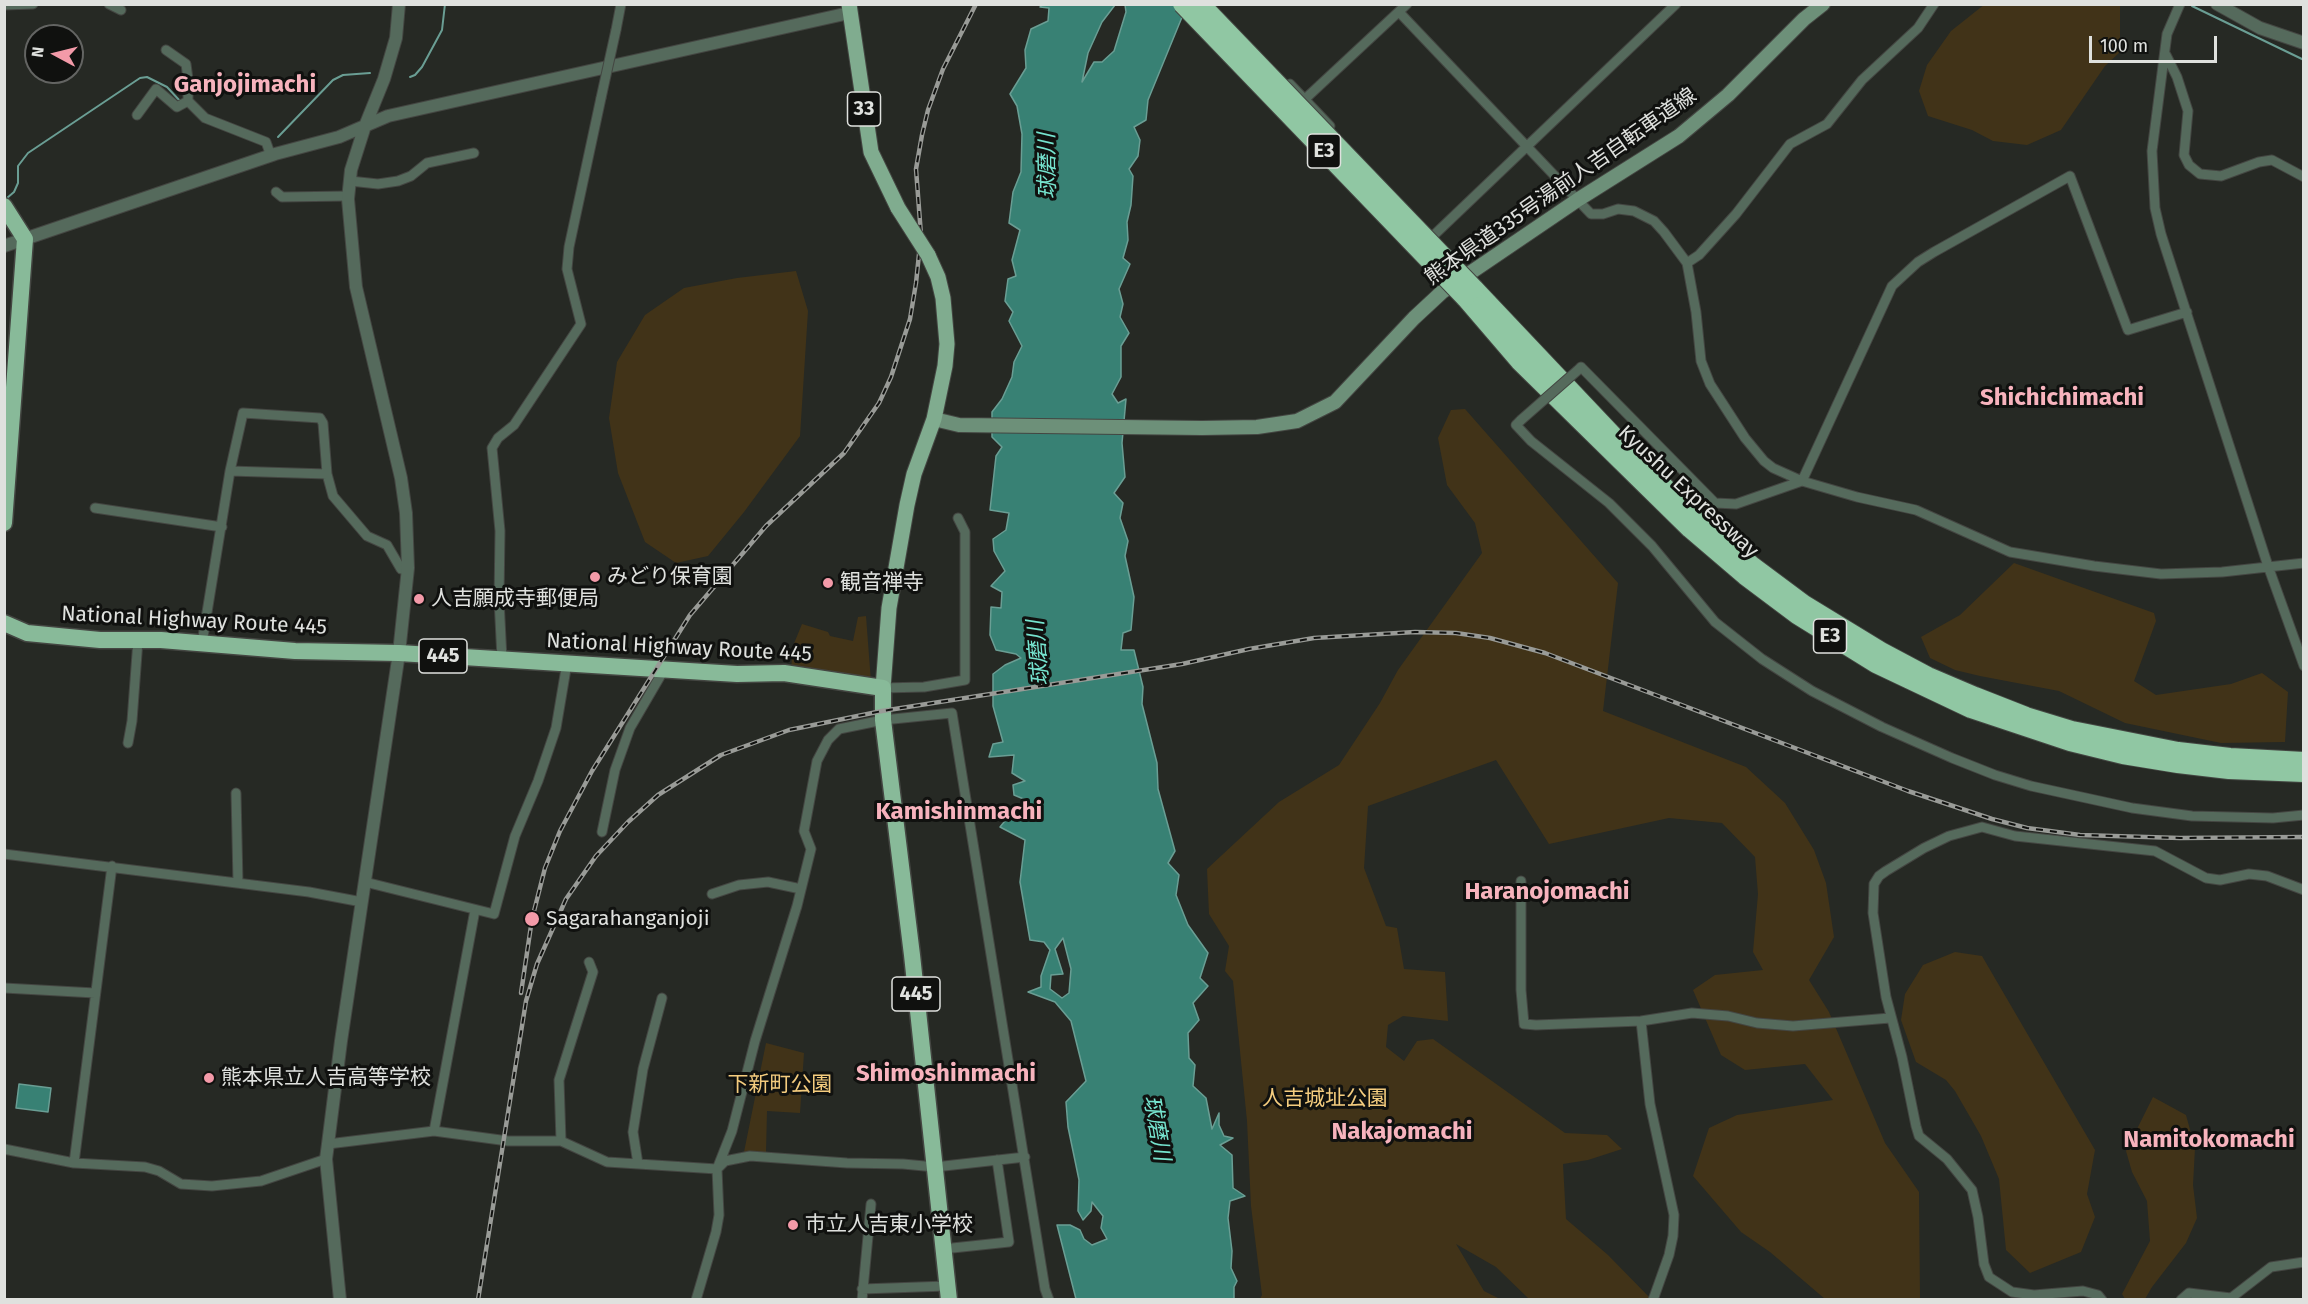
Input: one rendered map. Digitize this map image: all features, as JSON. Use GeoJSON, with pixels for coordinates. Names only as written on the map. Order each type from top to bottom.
{"type":"FeatureCollection","features":[{"type":"Feature","properties":{"kind":"highway","name":"Kyushu Expressway"},"geometry":{"type":"LineString","coordinates":[[1182,4],[1470,286],[1519,361],[1690,529],[1745,576],[1797,615],[1876,664],[1971,709],[2070,742],[2178,765],[2304,773]]}},
{"type":"Feature","properties":{"kind":"highway","name":"Kyushu Expressway"},"geometry":{"type":"LineString","coordinates":[[1209,7],[1632,455],[1697,518],[1753,566],[1804,604],[1881,651],[1928,676],[2026,716],[2072,729],[2178,752],[2304,760]]}},
{"type":"Feature","properties":{"kind":"highway"},"geometry":{"type":"LineString","coordinates":[[4,206],[25,239],[4,523]]}},
{"type":"Feature","properties":{"kind":"highway","name":"National Highway Route 445"},"geometry":{"type":"LineString","coordinates":[[4,623],[27,633],[100,640],[202,643],[295,651],[399,653],[737,674],[784,673],[883,688]]}},
{"type":"Feature","properties":{"kind":"highway","name":"445"},"geometry":{"type":"LineString","coordinates":[[883,688],[883,720],[948,1293]]}},
{"type":"Feature","properties":{"kind":"main road","name":"熊本県道335号湯前人吉自転車道線"},"geometry":{"type":"LineString","coordinates":[[934,419],[959,425],[1202,428],[1257,428],[1297,421],[1335,402],[1414,318],[1442,292],[1470,286],[1579,199],[1679,136],[1728,95],[1804,19],[1823,4]]}},
{"type":"Feature","properties":{"kind":"main road","name":"33"},"geometry":{"type":"LineString","coordinates":[[849,9],[872,152],[898,208],[928,255],[938,277],[946,328],[945,366],[934,419],[914,474],[889,608],[883,688]]}},
{"type":"Feature","properties":{"kind":"street"},"geometry":{"type":"LineString","coordinates":[[4,5],[33,4]]}},
{"type":"Feature","properties":{"kind":"street"},"geometry":{"type":"LineString","coordinates":[[109,4],[121,10]]}},
{"type":"Feature","properties":{"kind":"street"},"geometry":{"type":"LineString","coordinates":[[340,1299],[327,1159],[328,1144],[399,653],[408,568],[406,513],[401,478],[357,287],[348,196],[351,170],[393,48],[399,4]]}},
{"type":"Feature","properties":{"kind":"street"},"geometry":{"type":"LineString","coordinates":[[502,659],[499,609],[500,531],[492,448],[498,438],[514,425],[581,324],[567,269],[569,247],[621,4]]}},
{"type":"Feature","properties":{"kind":"street"},"geometry":{"type":"LineString","coordinates":[[1305,99],[1407,4]]}},
{"type":"Feature","properties":{"kind":"street"},"geometry":{"type":"LineString","coordinates":[[1434,235],[1676,4]]}},
{"type":"Feature","properties":{"kind":"street"},"geometry":{"type":"LineString","coordinates":[[1687,263],[1699,255],[1736,214],[1790,144],[1827,124],[1862,80],[1918,28],[1934,4]]}},
{"type":"Feature","properties":{"kind":"street"},"geometry":{"type":"LineString","coordinates":[[2180,4],[2174,13],[2167,34],[2152,151],[2155,208],[2161,234],[2268,566],[2304,666]]}},
{"type":"Feature","properties":{"kind":"street"},"geometry":{"type":"LineString","coordinates":[[2217,4],[2260,28],[2304,43]]}},
{"type":"Feature","properties":{"kind":"street"},"geometry":{"type":"LineString","coordinates":[[1209,7],[1305,99],[1434,235],[1470,286]]}},
{"type":"Feature","properties":{"kind":"street"},"geometry":{"type":"LineString","coordinates":[[4,246],[271,156],[339,137],[388,116],[849,9]]}},
{"type":"Feature","properties":{"kind":"street"},"geometry":{"type":"LineString","coordinates":[[1399,12],[1591,214],[1603,214],[1618,209],[1634,211],[1654,221],[1687,263],[1696,312],[1701,362],[1710,384],[1745,438],[1764,461],[1785,475],[1857,497],[1916,510],[2010,552],[2104,568],[2161,574],[2222,572],[2304,563]]}},
{"type":"Feature","properties":{"kind":"street"},"geometry":{"type":"LineString","coordinates":[[166,50],[186,64],[188,101],[204,118],[266,142],[271,156]]}},
{"type":"Feature","properties":{"kind":"street"},"geometry":{"type":"LineString","coordinates":[[2165,54],[2177,77],[2188,111],[2184,155],[2189,165],[2200,174],[2221,176],[2259,162],[2272,160],[2304,177]]}},
{"type":"Feature","properties":{"kind":"street"},"geometry":{"type":"LineString","coordinates":[[137,115],[156,89],[177,107],[188,101]]}},
{"type":"Feature","properties":{"kind":"street"},"geometry":{"type":"LineString","coordinates":[[350,181],[378,184],[398,181],[411,176],[427,162],[474,153]]}},
{"type":"Feature","properties":{"kind":"street"},"geometry":{"type":"LineString","coordinates":[[2187,312],[2128,330],[2070,176],[1934,252],[1918,262],[1892,286],[1802,481],[1736,504],[1715,503],[1581,367],[1516,425],[1531,441],[1616,511],[1652,546],[1715,622],[1762,659],[1812,691],[1882,727],[1995,775],[2031,786],[2132,808],[2192,816],[2273,818],[2304,815]]}},
{"type":"Feature","properties":{"kind":"street"},"geometry":{"type":"LineString","coordinates":[[276,192],[282,197],[348,196]]}},
{"type":"Feature","properties":{"kind":"street"},"geometry":{"type":"LineString","coordinates":[[202,643],[206,607],[222,527],[230,471],[243,413],[320,418],[323,423],[327,474],[333,496],[367,536],[387,545],[401,569],[408,568]]}},
{"type":"Feature","properties":{"kind":"street"},"geometry":{"type":"LineString","coordinates":[[230,471],[327,474]]}},
{"type":"Feature","properties":{"kind":"street"},"geometry":{"type":"LineString","coordinates":[[95,508],[222,527]]}},
{"type":"Feature","properties":{"kind":"street"},"geometry":{"type":"LineString","coordinates":[[883,688],[924,687],[964,680],[965,532],[958,518]]}},
{"type":"Feature","properties":{"kind":"street"},"geometry":{"type":"LineString","coordinates":[[128,743],[132,721],[138,640]]}},
{"type":"Feature","properties":{"kind":"street"},"geometry":{"type":"LineString","coordinates":[[365,882],[494,914],[515,836],[538,781],[556,728],[567,663]]}},
{"type":"Feature","properties":{"kind":"street"},"geometry":{"type":"LineString","coordinates":[[602,832],[615,770],[630,728],[665,668]]}},
{"type":"Feature","properties":{"kind":"street"},"geometry":{"type":"LineString","coordinates":[[696,1299],[719,1215],[717,1169],[732,1131],[755,1041],[811,849],[804,831],[817,761],[828,740],[839,729],[883,720],[952,713],[1045,1289],[1049,1299]]}},
{"type":"Feature","properties":{"kind":"street"},"geometry":{"type":"LineString","coordinates":[[236,793],[238,883]]}},
{"type":"Feature","properties":{"kind":"street"},"geometry":{"type":"LineString","coordinates":[[2102,1299],[2098,1295],[2084,1291],[2034,1295],[2012,1292],[1989,1277],[1984,1264],[1972,1190],[1947,1159],[1919,1136],[1902,1057],[1890,1018],[1873,913],[1875,884],[1879,876],[1886,871],[1949,836],[1982,827],[2015,836],[2155,851],[2206,878],[2220,880],[2249,874],[2267,876],[2304,890]]}},
{"type":"Feature","properties":{"kind":"street"},"geometry":{"type":"LineString","coordinates":[[4,854],[112,866],[362,902]]}},
{"type":"Feature","properties":{"kind":"street"},"geometry":{"type":"LineString","coordinates":[[75,1163],[112,866]]}},
{"type":"Feature","properties":{"kind":"street"},"geometry":{"type":"LineString","coordinates":[[1521,881],[1521,990],[1524,1024],[1641,1022],[1692,1013],[1792,1026],[1890,1018]]}},
{"type":"Feature","properties":{"kind":"street"},"geometry":{"type":"LineString","coordinates":[[712,894],[739,885],[768,882],[801,889]]}},
{"type":"Feature","properties":{"kind":"street"},"geometry":{"type":"LineString","coordinates":[[434,1131],[475,910]]}},
{"type":"Feature","properties":{"kind":"street"},"geometry":{"type":"LineString","coordinates":[[561,1141],[558,1080],[593,972],[589,962]]}},
{"type":"Feature","properties":{"kind":"street"},"geometry":{"type":"LineString","coordinates":[[4,988],[95,993]]}},
{"type":"Feature","properties":{"kind":"street"},"geometry":{"type":"LineString","coordinates":[[638,1164],[633,1132],[643,1069],[662,998]]}},
{"type":"Feature","properties":{"kind":"street"},"geometry":{"type":"LineString","coordinates":[[1641,1022],[1650,1104],[1674,1215],[1669,1255],[1653,1299]]}},
{"type":"Feature","properties":{"kind":"street"},"geometry":{"type":"LineString","coordinates":[[328,1144],[434,1131],[508,1141],[561,1141],[608,1162],[717,1169],[725,1161],[750,1156],[934,1167],[1025,1157]]}},
{"type":"Feature","properties":{"kind":"street"},"geometry":{"type":"LineString","coordinates":[[4,1149],[75,1163],[145,1167],[159,1171],[181,1184],[212,1186],[261,1181],[327,1159]]}},
{"type":"Feature","properties":{"kind":"street"},"geometry":{"type":"LineString","coordinates":[[943,1249],[1009,1242],[997,1160]]}},
{"type":"Feature","properties":{"kind":"street"},"geometry":{"type":"LineString","coordinates":[[862,1299],[871,1204]]}},
{"type":"Feature","properties":{"kind":"street"},"geometry":{"type":"LineString","coordinates":[[2181,1299],[2189,1293],[2231,1298],[2271,1268],[2304,1262]]}},
{"type":"Feature","properties":{"kind":"street"},"geometry":{"type":"LineString","coordinates":[[862,1289],[948,1293]]}},
{"type":"Feature","properties":{"kind":"green space"},"geometry":{"type":"Polygon","coordinates":[[[1985,4],[2120,5],[2120,52],[2105,66],[2061,130],[2027,145],[1993,141],[1972,130],[1928,116],[1919,91],[1927,65],[1951,31],[1985,4]]]}},
{"type":"Feature","properties":{"kind":"green space"},"geometry":{"type":"Polygon","coordinates":[[[796,271],[808,311],[800,436],[708,556],[676,563],[645,542],[618,473],[609,418],[617,362],[645,315],[684,288],[737,278],[796,271]]]}},
{"type":"Feature","properties":{"kind":"green space","name":"人吉城址公園"},"geometry":{"type":"Polygon","coordinates":[[[1465,409],[1618,583],[1603,711],[1746,767],[1785,803],[1814,850],[1826,883],[1834,937],[1809,980],[1829,1012],[1885,1143],[1919,1192],[1920,1299],[1825,1299],[1770,1252],[1741,1232],[1693,1176],[1709,1128],[1737,1115],[1833,1100],[1805,1064],[1745,1070],[1721,1055],[1693,990],[1715,975],[1763,970],[1753,952],[1758,894],[1755,857],[1722,823],[1669,818],[1549,844],[1496,760],[1368,806],[1364,868],[1386,926],[1397,928],[1404,969],[1445,972],[1448,1021],[1403,1016],[1388,1025],[1386,1047],[1404,1061],[1417,1041],[1433,1039],[1565,1133],[1607,1135],[1622,1149],[1588,1160],[1563,1164],[1566,1219],[1608,1255],[1651,1299],[1529,1299],[1496,1267],[1456,1244],[1484,1291],[1500,1299],[1260,1299],[1262,1295],[1251,1206],[1247,1121],[1233,981],[1225,971],[1229,946],[1209,914],[1207,869],[1279,802],[1339,765],[1380,703],[1398,670],[1482,553],[1475,523],[1447,485],[1438,438],[1451,410],[1465,409]]]}},
{"type":"Feature","properties":{"kind":"green space"},"geometry":{"type":"Polygon","coordinates":[[[2014,563],[2154,613],[2156,621],[2134,681],[2156,695],[2231,684],[2262,673],[2288,692],[2285,742],[2221,743],[2125,723],[2059,691],[1955,670],[1930,658],[1921,637],[1960,615],[2014,563]]]}},
{"type":"Feature","properties":{"kind":"green space"},"geometry":{"type":"Polygon","coordinates":[[[866,616],[871,682],[791,670],[793,646],[802,624],[828,632],[830,636],[853,641],[858,617],[866,616]]]}},
{"type":"Feature","properties":{"kind":"green space"},"geometry":{"type":"Polygon","coordinates":[[[1955,952],[1982,956],[2095,1150],[2087,1194],[2095,1217],[2081,1252],[2030,1273],[2006,1250],[1999,1179],[1981,1136],[1955,1091],[1946,1080],[1916,1062],[1901,1020],[1905,994],[1923,965],[1955,952]]]}},
{"type":"Feature","properties":{"kind":"green space","name":"下新町公園"},"geometry":{"type":"Polygon","coordinates":[[[766,1043],[804,1053],[800,1113],[767,1111],[766,1152],[769,1153],[744,1152],[766,1043]]]}},
{"type":"Feature","properties":{"kind":"green space"},"geometry":{"type":"Polygon","coordinates":[[[2153,1097],[2186,1115],[2195,1148],[2193,1185],[2197,1218],[2186,1243],[2145,1299],[2125,1299],[2122,1294],[2150,1241],[2147,1201],[2132,1172],[2126,1151],[2153,1097]]]}},
{"type":"Feature","properties":{"kind":"water","name":"球磨川"},"geometry":{"type":"Polygon","coordinates":[[[1042,5],[1115,5],[1102,22],[1088,53],[1082,82],[1094,62],[1102,62],[1114,51],[1126,12],[1125,5],[1187,5],[1148,100],[1146,120],[1134,127],[1140,140],[1138,156],[1129,169],[1133,176],[1127,222],[1128,240],[1123,258],[1130,264],[1119,289],[1123,304],[1120,317],[1129,333],[1121,346],[1121,377],[1112,394],[1118,403],[1126,399],[1122,443],[1125,477],[1114,493],[1123,503],[1120,518],[1128,541],[1125,556],[1134,597],[1131,630],[1123,633],[1121,650],[1134,650],[1143,687],[1142,704],[1157,763],[1158,789],[1175,851],[1168,863],[1179,875],[1176,895],[1188,925],[1208,953],[1200,978],[1208,986],[1193,1003],[1199,1020],[1188,1033],[1189,1058],[1195,1065],[1193,1086],[1206,1098],[1212,1129],[1219,1113],[1219,1125],[1224,1136],[1233,1138],[1220,1145],[1232,1155],[1233,1188],[1245,1196],[1230,1201],[1228,1218],[1232,1251],[1231,1268],[1237,1281],[1234,1287],[1234,1299],[1076,1299],[1057,1225],[1070,1225],[1080,1230],[1084,1239],[1092,1245],[1107,1239],[1101,1228],[1103,1216],[1092,1202],[1091,1211],[1083,1220],[1078,1211],[1079,1180],[1068,1127],[1066,1102],[1086,1081],[1071,1021],[1055,1002],[1028,992],[1041,987],[1041,976],[1050,950],[1044,942],[1030,940],[1020,882],[1025,840],[1000,827],[1009,816],[1026,815],[1026,800],[1014,795],[1013,785],[1025,781],[1012,773],[1014,755],[989,757],[993,744],[1003,742],[993,706],[993,674],[1005,665],[1021,658],[1016,654],[996,650],[990,635],[991,607],[1001,608],[1002,592],[991,586],[1005,571],[994,551],[993,539],[1006,530],[1009,513],[990,510],[996,456],[1002,447],[992,437],[992,412],[1002,399],[1012,377],[1014,362],[1022,346],[1009,321],[1013,312],[1005,301],[1008,279],[1016,276],[1012,260],[1020,230],[1009,223],[1013,192],[1021,172],[1022,134],[1017,106],[1010,94],[1026,68],[1025,50],[1031,29],[1048,21],[1049,8],[1040,7],[1042,5]],[[1063,938],[1055,949],[1063,974],[1051,975],[1050,989],[1062,998],[1069,993],[1071,969],[1063,938]]]}},
{"type":"Feature","properties":{"kind":"water"},"geometry":{"type":"Polygon","coordinates":[[[19,1084],[51,1088],[48,1112],[16,1108],[19,1084]]]}},
{"type":"Feature","properties":{"kind":"waterway"},"geometry":{"type":"LineString","coordinates":[[410,77],[422,67],[442,30],[445,4]]}},
{"type":"Feature","properties":{"kind":"waterway"},"geometry":{"type":"LineString","coordinates":[[2192,6],[2304,60]]}},
{"type":"Feature","properties":{"kind":"waterway"},"geometry":{"type":"LineString","coordinates":[[278,137],[333,80],[343,75],[370,73]]}},
{"type":"Feature","properties":{"kind":"waterway"},"geometry":{"type":"LineString","coordinates":[[7,198],[14,192],[18,183],[18,166],[28,153],[140,78],[147,77],[167,87],[180,101]]}},
{"type":"Feature","properties":{"kind":"railway"},"geometry":{"type":"LineString","coordinates":[[521,993],[532,919],[545,868],[560,831],[592,771],[690,615],[766,526],[844,453],[879,403],[891,377],[910,319],[916,283],[921,235],[916,169],[922,135],[928,110],[943,69],[976,4]]}},
{"type":"Feature","properties":{"kind":"railway"},"geometry":{"type":"LineString","coordinates":[[478,1300],[526,1001],[537,964],[566,899],[596,856],[658,795],[721,755],[789,730],[882,711],[1182,664],[1314,638],[1415,632],[1456,633],[1490,638],[1545,653],[1908,791],[2027,828],[2080,835],[2180,838],[2304,837]]}},
{"type":"Feature","properties":{"kind":"place","name":"みどり保育園"},"geometry":{"type":"Point","coordinates":[595,577]}},
{"type":"Feature","properties":{"kind":"place","name":"観音禅寺"},"geometry":{"type":"Point","coordinates":[828,583]}},
{"type":"Feature","properties":{"kind":"place","name":"人吉願成寺郵便局"},"geometry":{"type":"Point","coordinates":[419,599]}},
{"type":"Feature","properties":{"kind":"place","name":"Sagarahanganjoji"},"geometry":{"type":"Point","coordinates":[532,919]}},
{"type":"Feature","properties":{"kind":"place","name":"熊本県立人吉高等学校"},"geometry":{"type":"Point","coordinates":[209,1078]}},
{"type":"Feature","properties":{"kind":"place","name":"市立人吉東小学校"},"geometry":{"type":"Point","coordinates":[793,1225]}},
{"type":"Feature","properties":{"kind":"district","name":"Ganjojimachi"},"geometry":{"type":"Point","coordinates":[245,85]}},
{"type":"Feature","properties":{"kind":"district","name":"Shichichimachi"},"geometry":{"type":"Point","coordinates":[2062,398]}},
{"type":"Feature","properties":{"kind":"district","name":"Kamishinmachi"},"geometry":{"type":"Point","coordinates":[959,812]}},
{"type":"Feature","properties":{"kind":"district","name":"Haranojomachi"},"geometry":{"type":"Point","coordinates":[1547,892]}},
{"type":"Feature","properties":{"kind":"district","name":"Shimoshinmachi"},"geometry":{"type":"Point","coordinates":[946,1074]}},
{"type":"Feature","properties":{"kind":"district","name":"Nakajomachi"},"geometry":{"type":"Point","coordinates":[1402,1132]}},
{"type":"Feature","properties":{"kind":"district","name":"Namitokomachi"},"geometry":{"type":"Point","coordinates":[2209,1140]}}]}
